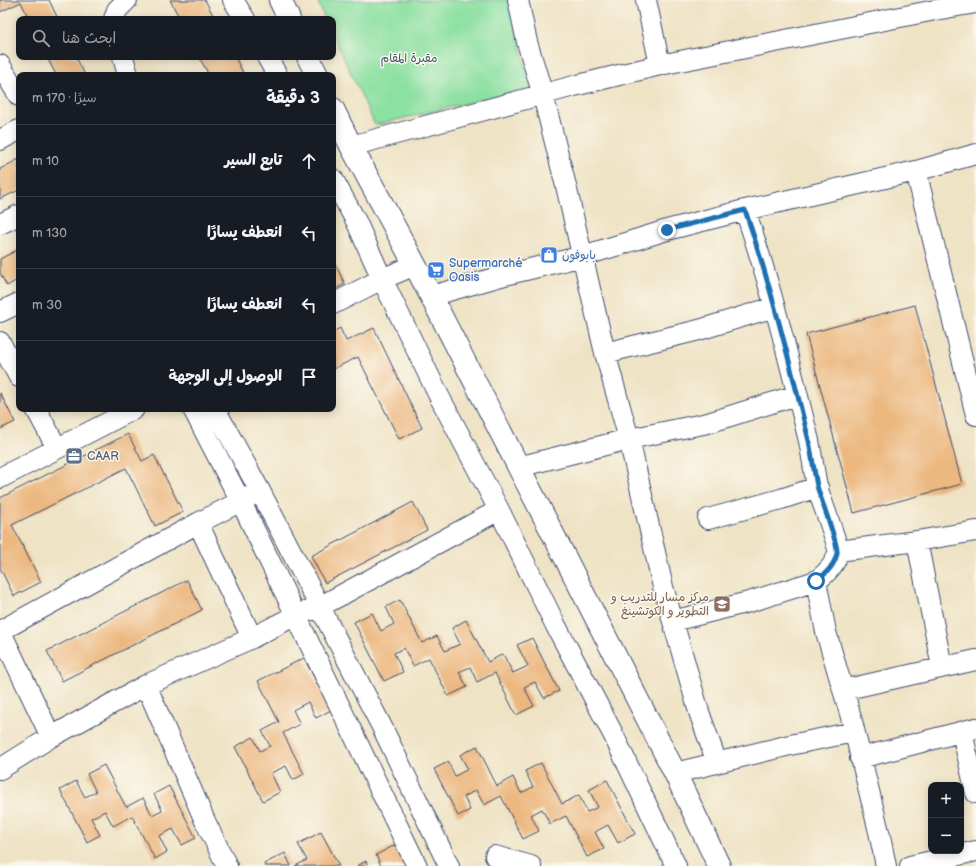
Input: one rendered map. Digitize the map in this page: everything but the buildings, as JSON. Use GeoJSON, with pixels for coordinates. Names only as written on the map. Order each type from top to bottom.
{"type":"FeatureCollection","features":[{"type":"Feature","properties":{"kind":"street"},"geometry":{"type":"LineString","coordinates":[[233,0],[243,16]]}},
{"type":"Feature","properties":{"kind":"street"},"geometry":{"type":"LineString","coordinates":[[280,0],[288,16]]}},
{"type":"Feature","properties":{"kind":"street"},"geometry":{"type":"LineString","coordinates":[[518,0],[527,42],[543,95],[583,256],[605,353],[628,439],[663,587],[699,712],[717,763]]}},
{"type":"Feature","properties":{"kind":"street"},"geometry":{"type":"LineString","coordinates":[[646,0],[660,65]]}},
{"type":"Feature","properties":{"kind":"street"},"geometry":{"type":"LineString","coordinates":[[351,146],[574,86],[660,65],[976,3]]}},
{"type":"Feature","properties":{"kind":"street"},"geometry":{"type":"LineString","coordinates":[[123,60],[127,72]]}},
{"type":"Feature","properties":{"kind":"street"},"geometry":{"type":"LineString","coordinates":[[268,60],[275,72]]}},
{"type":"Feature","properties":{"kind":"street"},"geometry":{"type":"LineString","coordinates":[[310,60],[316,72]]}},
{"type":"Feature","properties":{"kind":"street"},"geometry":{"type":"LineString","coordinates":[[0,65],[16,91]]}},
{"type":"Feature","properties":{"kind":"street"},"geometry":{"type":"LineString","coordinates":[[336,115],[431,296],[675,773],[719,866]]}},
{"type":"Feature","properties":{"kind":"street"},"geometry":{"type":"LineString","coordinates":[[0,140],[16,132]]}},
{"type":"Feature","properties":{"kind":"street"},"geometry":{"type":"LineString","coordinates":[[431,296],[505,275],[583,256],[667,230],[745,210],[916,171],[976,154]]}},
{"type":"Feature","properties":{"kind":"street"},"geometry":{"type":"LineString","coordinates":[[916,171],[969,355],[976,415]]}},
{"type":"Feature","properties":{"kind":"street"},"geometry":{"type":"LineString","coordinates":[[336,184],[356,221],[382,279],[439,396],[499,510],[556,626],[612,732],[676,866]]}},
{"type":"Feature","properties":{"kind":"street"},"geometry":{"type":"LineString","coordinates":[[673,620],[749,602],[816,581],[832,566],[838,551],[818,487],[797,395],[758,247],[745,210]]}},
{"type":"Feature","properties":{"kind":"street"},"geometry":{"type":"LineString","coordinates":[[0,224],[16,216]]}},
{"type":"Feature","properties":{"kind":"street"},"geometry":{"type":"LineString","coordinates":[[336,302],[382,279],[415,265]]}},
{"type":"Feature","properties":{"kind":"street"},"geometry":{"type":"LineString","coordinates":[[0,312],[16,304]]}},
{"type":"Feature","properties":{"kind":"street"},"geometry":{"type":"LineString","coordinates":[[605,353],[699,330],[774,307]]}},
{"type":"Feature","properties":{"kind":"street"},"geometry":{"type":"LineString","coordinates":[[0,342],[16,371]]}},
{"type":"Feature","properties":{"kind":"street"},"geometry":{"type":"LineString","coordinates":[[518,467],[628,439],[708,423],[797,395]]}},
{"type":"Feature","properties":{"kind":"street"},"geometry":{"type":"LineString","coordinates":[[38,412],[57,448]]}},
{"type":"Feature","properties":{"kind":"street"},"geometry":{"type":"LineString","coordinates":[[0,478],[128,412]]}},
{"type":"Feature","properties":{"kind":"street"},"geometry":{"type":"LineString","coordinates":[[195,412],[241,502],[418,866]]}},
{"type":"Feature","properties":{"kind":"street"},"geometry":{"type":"LineString","coordinates":[[217,412],[260,491],[382,727],[449,866]]}},
{"type":"Feature","properties":{"kind":"street"},"geometry":{"type":"LineString","coordinates":[[708,518],[781,499],[818,487]]}},
{"type":"Feature","properties":{"kind":"street"},"geometry":{"type":"LineString","coordinates":[[52,737],[0,631],[198,523],[260,491]]}},
{"type":"Feature","properties":{"kind":"street"},"geometry":{"type":"LineString","coordinates":[[0,769],[52,737],[146,685],[252,638],[296,615],[319,607],[499,510]]}},
{"type":"Feature","properties":{"kind":"street"},"geometry":{"type":"LineString","coordinates":[[198,523],[252,638]]}},
{"type":"Feature","properties":{"kind":"street"},"geometry":{"type":"LineString","coordinates":[[838,551],[917,541],[976,531]]}},
{"type":"Feature","properties":{"kind":"street"},"geometry":{"type":"LineString","coordinates":[[917,541],[942,667]]}},
{"type":"Feature","properties":{"kind":"street"},"geometry":{"type":"LineString","coordinates":[[816,581],[826,632],[854,732],[886,866]]}},
{"type":"Feature","properties":{"kind":"street"},"geometry":{"type":"LineString","coordinates":[[843,690],[976,660]]}},
{"type":"Feature","properties":{"kind":"street"},"geometry":{"type":"LineString","coordinates":[[146,685],[205,821],[227,866]]}},
{"type":"Feature","properties":{"kind":"street"},"geometry":{"type":"LineString","coordinates":[[860,758],[969,730],[976,793]]}},
{"type":"Feature","properties":{"kind":"street"},"geometry":{"type":"LineString","coordinates":[[675,773],[790,745],[854,732]]}},
{"type":"Feature","properties":{"kind":"street"},"geometry":{"type":"LineString","coordinates":[[910,866],[976,851]]}},
{"type":"Feature","properties":{"kind":"street"},"geometry":{"type":"LineString","coordinates":[[495,856],[531,866]]}},
{"type":"Feature","properties":{"kind":"green space","name":"مقبرة المقام"},"geometry":{"type":"Polygon","coordinates":[[[317,0],[509,0],[531,88],[375,125],[336,41],[336,16],[324,16],[317,0]]]}},
{"type":"Feature","properties":{"kind":"place","name":"بابوفون"},"geometry":{"type":"Point","coordinates":[549,255]}},
{"type":"Feature","properties":{"kind":"place","name":"Supermarché Oasis"},"geometry":{"type":"Point","coordinates":[436,270]}},
{"type":"Feature","properties":{"kind":"place","name":"CAAR"},"geometry":{"type":"Point","coordinates":[74,456]}},
{"type":"Feature","properties":{"kind":"place","name":"مركز مسار للتدريب و التطوير و الكوتشينغ"},"geometry":{"type":"Point","coordinates":[722,604]}},
{"type":"Feature","properties":{"kind":"route"},"geometry":{"type":"LineString","coordinates":[[667,230],[745,210],[758,247],[809,443],[818,487],[838,551],[832,566],[816,581]]}}]}
